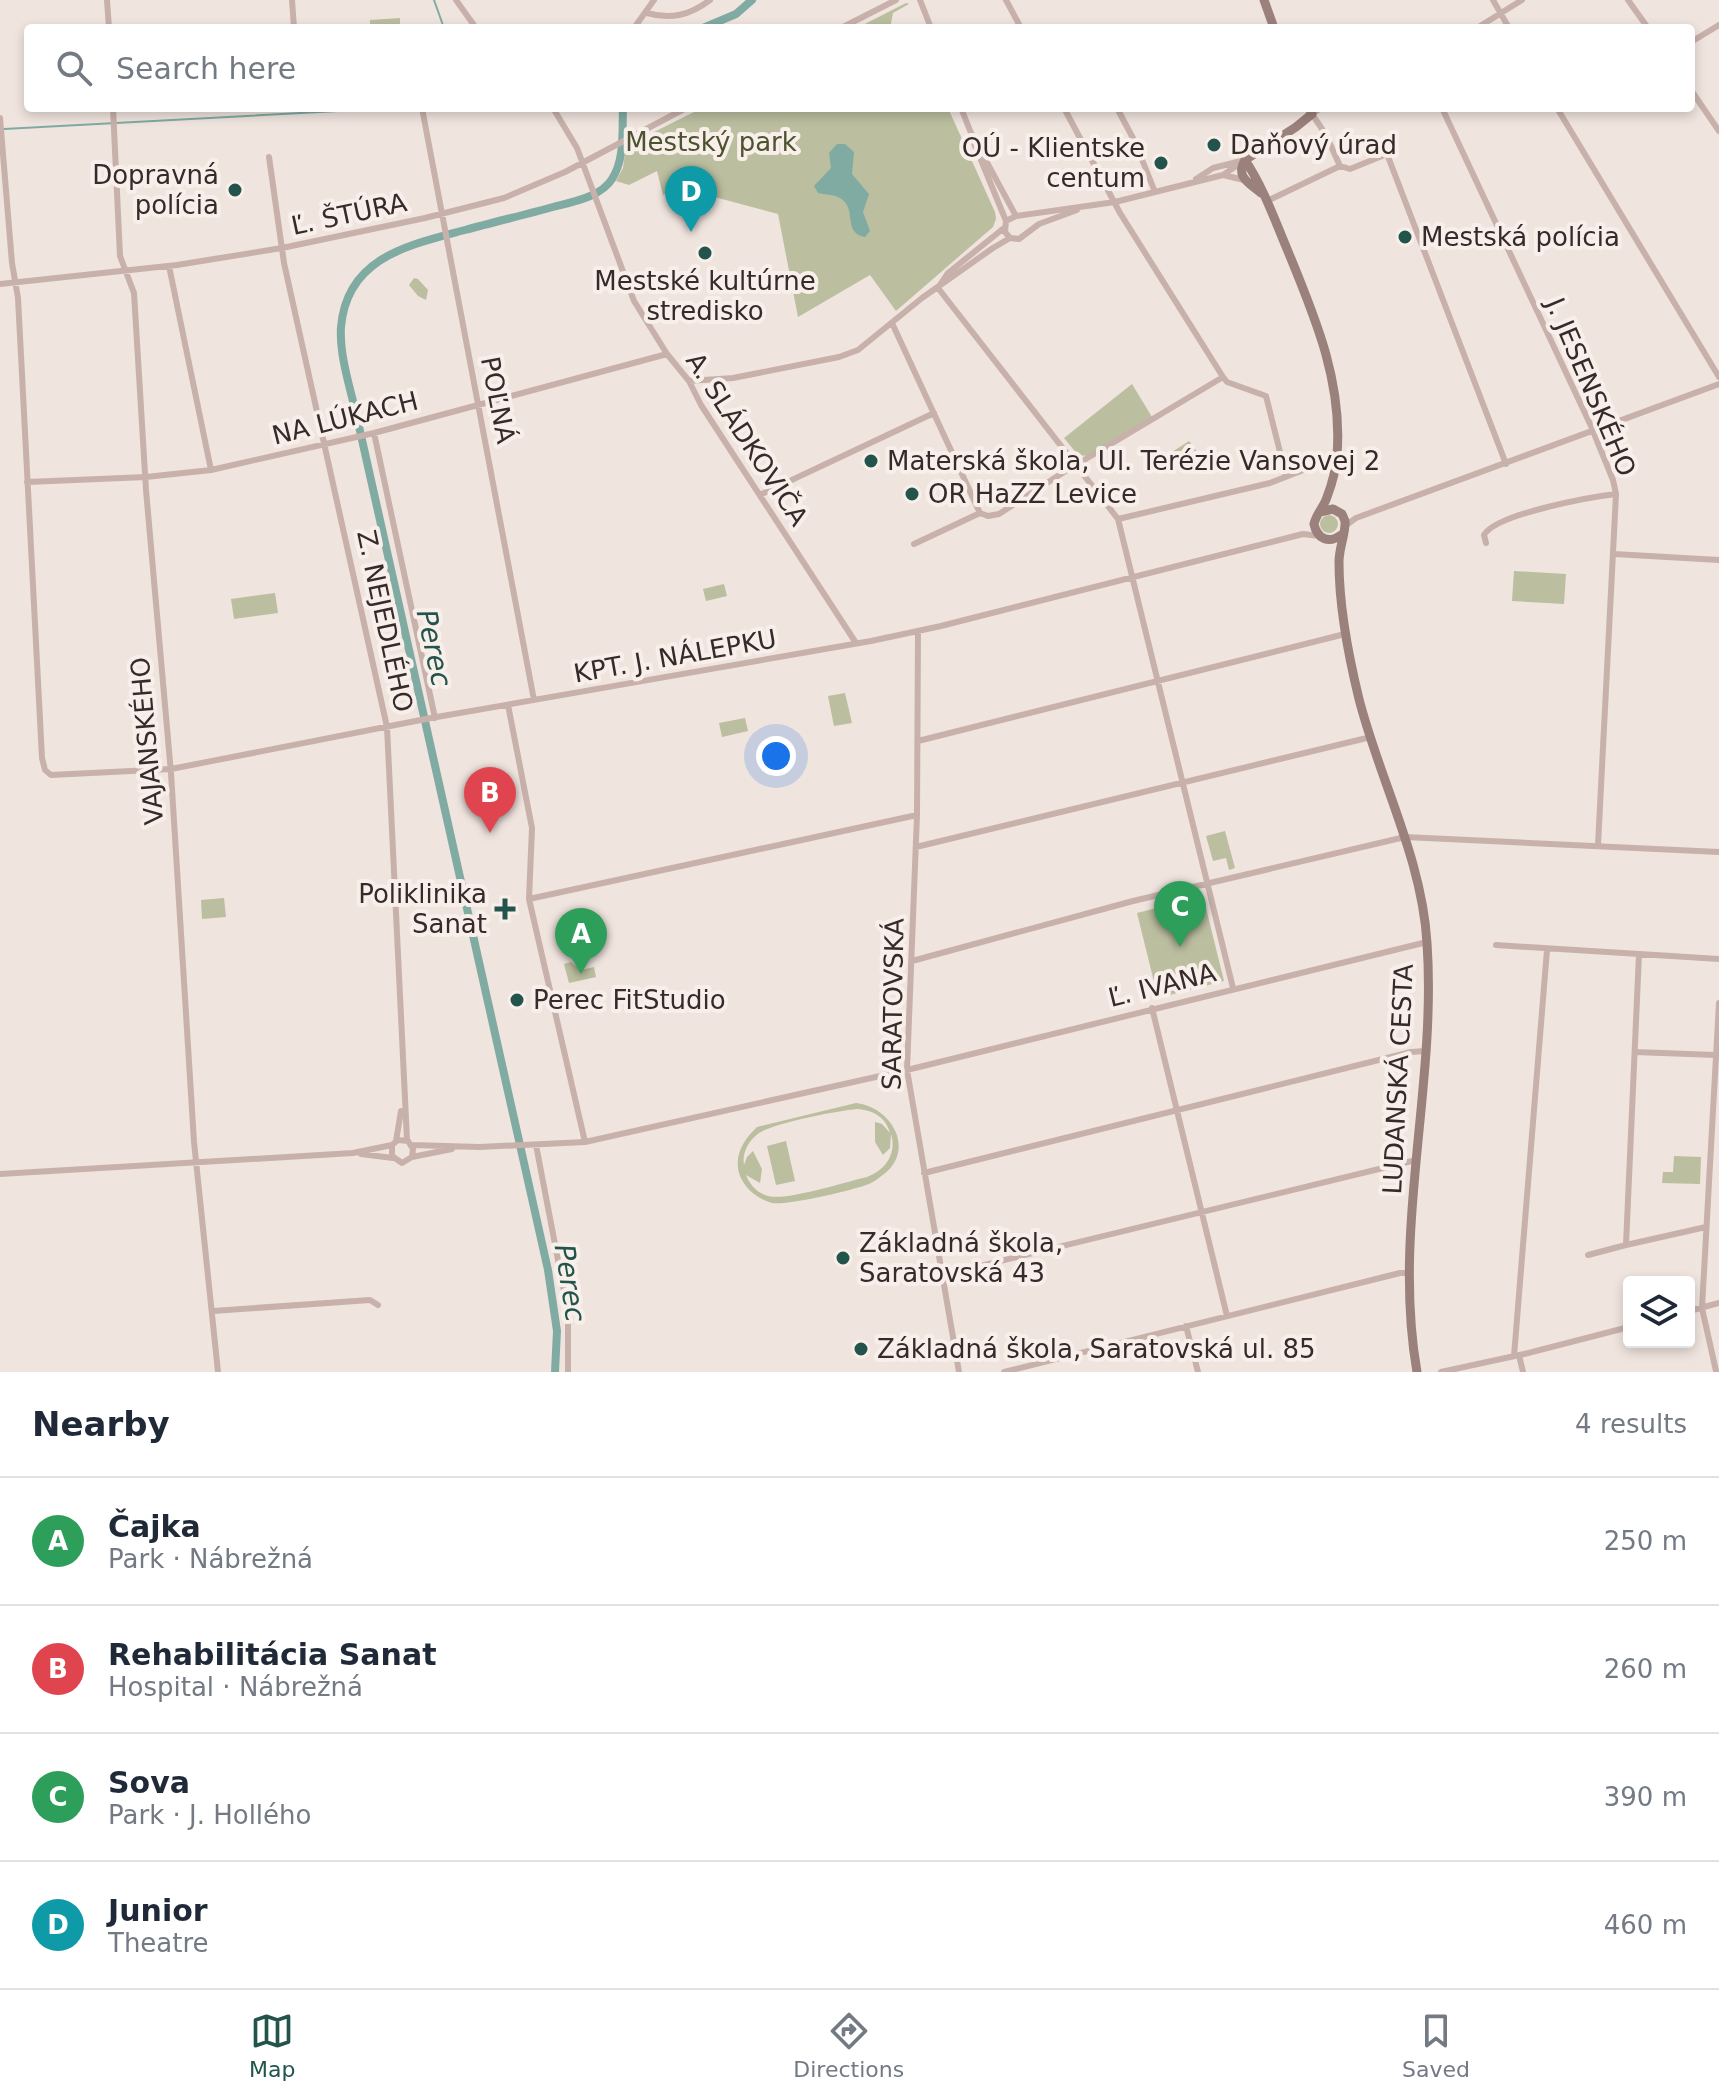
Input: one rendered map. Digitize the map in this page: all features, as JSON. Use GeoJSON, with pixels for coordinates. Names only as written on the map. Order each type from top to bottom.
{"type":"FeatureCollection","features":[{"type":"Feature","properties":{"kind":"street"},"geometry":{"type":"LineString","coordinates":[[107,0],[109,24]]}},
{"type":"Feature","properties":{"kind":"street"},"geometry":{"type":"LineString","coordinates":[[292,0],[294,24]]}},
{"type":"Feature","properties":{"kind":"street"},"geometry":{"type":"LineString","coordinates":[[456,0],[473,24]]}},
{"type":"Feature","properties":{"kind":"street"},"geometry":{"type":"LineString","coordinates":[[637,24],[654,0]]}},
{"type":"Feature","properties":{"kind":"street"},"geometry":{"type":"LineString","coordinates":[[647,13],[660,17],[682,16],[698,10],[710,0]]}},
{"type":"Feature","properties":{"kind":"street"},"geometry":{"type":"LineString","coordinates":[[849,24],[896,0]]}},
{"type":"Feature","properties":{"kind":"street"},"geometry":{"type":"LineString","coordinates":[[920,0],[929,24]]}},
{"type":"Feature","properties":{"kind":"street"},"geometry":{"type":"LineString","coordinates":[[1006,0],[1019,24]]}},
{"type":"Feature","properties":{"kind":"street"},"geometry":{"type":"LineString","coordinates":[[1264,0],[1273,24]]}},
{"type":"Feature","properties":{"kind":"street"},"geometry":{"type":"LineString","coordinates":[[1493,0],[1507,24]]}},
{"type":"Feature","properties":{"kind":"street"},"geometry":{"type":"LineString","coordinates":[[1483,24],[1522,0]]}},
{"type":"Feature","properties":{"kind":"street"},"geometry":{"type":"LineString","coordinates":[[1628,0],[1645,24]]}},
{"type":"Feature","properties":{"kind":"street"},"geometry":{"type":"LineString","coordinates":[[1695,40],[1719,25]]}},
{"type":"Feature","properties":{"kind":"street"},"geometry":{"type":"LineString","coordinates":[[1695,96],[1719,131]]}},
{"type":"Feature","properties":{"kind":"street","name":"VAJANSKÉHO"},"geometry":{"type":"LineString","coordinates":[[113,112],[120,256],[134,295],[171,769],[196,1163],[218,1372]]}},
{"type":"Feature","properties":{"kind":"street","name":"POĽNÁ"},"geometry":{"type":"LineString","coordinates":[[423,112],[534,700]]}},
{"type":"Feature","properties":{"kind":"street","name":"A. SLÁDKOVIČA"},"geometry":{"type":"LineString","coordinates":[[557,112],[577,148],[634,301],[665,351],[689,381],[696,397],[856,643]]}},
{"type":"Feature","properties":{"kind":"street","name":"Ľ. ŠTÚRA"},"geometry":{"type":"LineString","coordinates":[[0,284],[169,266],[282,248],[441,214],[504,198],[569,170],[678,112]]}},
{"type":"Feature","properties":{"kind":"street"},"geometry":{"type":"LineString","coordinates":[[963,112],[1010,238]]}},
{"type":"Feature","properties":{"kind":"street"},"geometry":{"type":"LineString","coordinates":[[1066,112],[1115,202],[1223,377],[1227,382],[1266,396],[1286,476]]}},
{"type":"Feature","properties":{"kind":"street"},"geometry":{"type":"LineString","coordinates":[[1119,112],[1155,192]]}},
{"type":"Feature","properties":{"kind":"street"},"geometry":{"type":"LineString","coordinates":[[938,288],[948,273],[1005,224],[1018,217],[1077,210],[1223,175],[1283,136],[1312,112]]}},
{"type":"Feature","properties":{"kind":"street"},"geometry":{"type":"LineString","coordinates":[[1315,112],[1340,166]]}},
{"type":"Feature","properties":{"kind":"street","name":"J. JESENSKÉHO"},"geometry":{"type":"LineString","coordinates":[[1444,112],[1593,431],[1616,494],[1598,845]]}},
{"type":"Feature","properties":{"kind":"street"},"geometry":{"type":"LineString","coordinates":[[1559,112],[1719,377]]}},
{"type":"Feature","properties":{"kind":"street"},"geometry":{"type":"LineString","coordinates":[[0,120],[16,283],[27,482]]}},
{"type":"Feature","properties":{"kind":"street"},"geometry":{"type":"LineString","coordinates":[[971,133],[1018,217],[1027,226],[1026,231]]}},
{"type":"Feature","properties":{"kind":"street"},"geometry":{"type":"LineString","coordinates":[[1266,198],[1340,166],[1350,169],[1387,154],[1506,464]]}},
{"type":"Feature","properties":{"kind":"street","name":"Z. NEJEDLÉHO"},"geometry":{"type":"LineString","coordinates":[[269,157],[282,248],[387,727],[403,1100],[409,1142]]}},
{"type":"Feature","properties":{"kind":"street"},"geometry":{"type":"LineString","coordinates":[[1193,181],[1213,168],[1245,160]]}},
{"type":"Feature","properties":{"kind":"street"},"geometry":{"type":"LineString","coordinates":[[1245,160],[1266,198],[1325,347],[1335,393],[1337,457],[1328,496],[1314,524],[1319,536],[1329,540],[1356,518],[1719,384]]}},
{"type":"Feature","properties":{"kind":"street"},"geometry":{"type":"LineString","coordinates":[[1244,180],[1241,170],[1245,160]]}},
{"type":"Feature","properties":{"kind":"street"},"geometry":{"type":"LineString","coordinates":[[1223,175],[1244,180],[1266,198]]}},
{"type":"Feature","properties":{"kind":"street"},"geometry":{"type":"LineString","coordinates":[[689,381],[733,378],[839,357],[858,350],[938,288],[1010,238],[1019,239],[1026,231],[1077,210]]}},
{"type":"Feature","properties":{"kind":"street"},"geometry":{"type":"LineString","coordinates":[[169,266],[211,470]]}},
{"type":"Feature","properties":{"kind":"street"},"geometry":{"type":"LineString","coordinates":[[938,288],[1118,519],[1233,988]]}},
{"type":"Feature","properties":{"kind":"street"},"geometry":{"type":"LineString","coordinates":[[892,323],[980,513],[988,516],[999,514],[1061,473],[1223,377]]}},
{"type":"Feature","properties":{"kind":"street","name":"NA LÚKACH"},"geometry":{"type":"LineString","coordinates":[[27,482],[146,477],[211,470],[478,405],[665,351]]}},
{"type":"Feature","properties":{"kind":"street"},"geometry":{"type":"LineString","coordinates":[[760,495],[934,413]]}},
{"type":"Feature","properties":{"kind":"street","name":"Z. NEJEDLÉHO"},"geometry":{"type":"LineString","coordinates":[[371,433],[433,718]]}},
{"type":"Feature","properties":{"kind":"street"},"geometry":{"type":"LineString","coordinates":[[1118,519],[1270,483],[1337,457]]}},
{"type":"Feature","properties":{"kind":"street","name":"KPT. J. NÁLEPKU"},"geometry":{"type":"LineString","coordinates":[[27,482],[42,758],[47,772],[56,776],[171,769],[421,720],[856,643],[918,631],[1303,534],[1319,536]]}},
{"type":"Feature","properties":{"kind":"street"},"geometry":{"type":"LineString","coordinates":[[1486,543],[1484,535],[1487,529],[1504,519],[1616,494]]}},
{"type":"Feature","properties":{"kind":"street"},"geometry":{"type":"LineString","coordinates":[[1328,496],[1339,512],[1343,530]]}},
{"type":"Feature","properties":{"kind":"street"},"geometry":{"type":"LineString","coordinates":[[1320,512],[1328,509],[1356,518]]}},
{"type":"Feature","properties":{"kind":"street"},"geometry":{"type":"LineString","coordinates":[[914,544],[980,513]]}},
{"type":"Feature","properties":{"kind":"street","name":"KPT. J. NÁLEPKU"},"geometry":{"type":"LineString","coordinates":[[1303,534],[1314,524]]}},
{"type":"Feature","properties":{"kind":"street","name":"LUDANSKÁ CESTA"},"geometry":{"type":"LineString","coordinates":[[1343,530],[1339,560],[1345,634],[1371,737],[1418,884],[1427,942],[1429,989],[1409,1273],[1410,1330],[1417,1372]]}},
{"type":"Feature","properties":{"kind":"street","name":"LUDANSKÁ CESTA"},"geometry":{"type":"LineString","coordinates":[[1329,540],[1339,560]]}},
{"type":"Feature","properties":{"kind":"street"},"geometry":{"type":"LineString","coordinates":[[1614,554],[1719,560]]}},
{"type":"Feature","properties":{"kind":"street","name":"SARATOVSKÁ"},"geometry":{"type":"LineString","coordinates":[[918,631],[917,815],[907,1070],[959,1372]]}},
{"type":"Feature","properties":{"kind":"street"},"geometry":{"type":"LineString","coordinates":[[918,741],[1345,634]]}},
{"type":"Feature","properties":{"kind":"street"},"geometry":{"type":"LineString","coordinates":[[508,705],[532,828],[529,899],[585,1142]]}},
{"type":"Feature","properties":{"kind":"street"},"geometry":{"type":"LineString","coordinates":[[916,847],[1371,737]]}},
{"type":"Feature","properties":{"kind":"street"},"geometry":{"type":"LineString","coordinates":[[529,899],[917,815]]}},
{"type":"Feature","properties":{"kind":"street"},"geometry":{"type":"LineString","coordinates":[[912,961],[1208,883],[1405,837],[1719,852]]}},
{"type":"Feature","properties":{"kind":"street","name":"Ľ. IVANA"},"geometry":{"type":"LineString","coordinates":[[459,1147],[585,1142],[907,1070],[1427,942]]}},
{"type":"Feature","properties":{"kind":"street"},"geometry":{"type":"LineString","coordinates":[[1496,945],[1719,959]]}},
{"type":"Feature","properties":{"kind":"street"},"geometry":{"type":"LineString","coordinates":[[1523,1372],[1517,1356],[1547,950]]}},
{"type":"Feature","properties":{"kind":"street"},"geometry":{"type":"LineString","coordinates":[[1626,1245],[1639,954]]}},
{"type":"Feature","properties":{"kind":"street"},"geometry":{"type":"LineString","coordinates":[[1717,1371],[1702,1308],[1719,1003]]}},
{"type":"Feature","properties":{"kind":"street"},"geometry":{"type":"LineString","coordinates":[[1152,1008],[1227,1316]]}},
{"type":"Feature","properties":{"kind":"street"},"geometry":{"type":"LineString","coordinates":[[924,1173],[1425,1051]]}},
{"type":"Feature","properties":{"kind":"street"},"geometry":{"type":"LineString","coordinates":[[1635,1052],[1717,1056]]}},
{"type":"Feature","properties":{"kind":"street","name":"Z. NEJEDLÉHO"},"geometry":{"type":"LineString","coordinates":[[394,1143],[403,1100]]}},
{"type":"Feature","properties":{"kind":"street"},"geometry":{"type":"LineString","coordinates":[[0,1174],[353,1153],[409,1142],[459,1147]]}},
{"type":"Feature","properties":{"kind":"street"},"geometry":{"type":"LineString","coordinates":[[409,1142],[412,1157]]}},
{"type":"Feature","properties":{"kind":"street"},"geometry":{"type":"LineString","coordinates":[[393,1158],[390,1152],[394,1143]]}},
{"type":"Feature","properties":{"kind":"street"},"geometry":{"type":"LineString","coordinates":[[536,1145],[568,1312],[568,1372]]}},
{"type":"Feature","properties":{"kind":"street"},"geometry":{"type":"LineString","coordinates":[[353,1153],[393,1158],[402,1163],[412,1157],[459,1147]]}},
{"type":"Feature","properties":{"kind":"street"},"geometry":{"type":"LineString","coordinates":[[943,1275],[1416,1160]]}},
{"type":"Feature","properties":{"kind":"street"},"geometry":{"type":"LineString","coordinates":[[1588,1255],[1706,1227]]}},
{"type":"Feature","properties":{"kind":"street"},"geometry":{"type":"LineString","coordinates":[[1004,1372],[1409,1273]]}},
{"type":"Feature","properties":{"kind":"street"},"geometry":{"type":"LineString","coordinates":[[213,1311],[370,1300],[378,1305]]}},
{"type":"Feature","properties":{"kind":"street"},"geometry":{"type":"LineString","coordinates":[[1695,1310],[1719,1303]]}},
{"type":"Feature","properties":{"kind":"street"},"geometry":{"type":"LineString","coordinates":[[1186,1326],[1198,1372]]}},
{"type":"Feature","properties":{"kind":"street"},"geometry":{"type":"LineString","coordinates":[[1441,1372],[1623,1329]]}},
{"type":"Feature","properties":{"kind":"green space"},"geometry":{"type":"Polygon","coordinates":[[[909,4],[893,13],[891,24],[865,24],[909,4]]]}},
{"type":"Feature","properties":{"kind":"green space"},"geometry":{"type":"Polygon","coordinates":[[[400,18],[400,24],[370,24],[370,20],[400,18]]]}},
{"type":"Feature","properties":{"kind":"green space","name":"Mestský park"},"geometry":{"type":"Polygon","coordinates":[[[694,112],[950,112],[996,219],[993,227],[896,311],[870,275],[798,317],[778,214],[681,188],[663,195],[657,171],[629,185],[616,181],[623,168],[626,146],[694,112]]]}},
{"type":"Feature","properties":{"kind":"green space"},"geometry":{"type":"Polygon","coordinates":[[[414,278],[428,290],[426,300],[409,285],[414,278]]]}},
{"type":"Feature","properties":{"kind":"green space"},"geometry":{"type":"Polygon","coordinates":[[[1132,384],[1152,417],[1088,456],[1078,455],[1064,438],[1132,384]]]}},
{"type":"Feature","properties":{"kind":"green space"},"geometry":{"type":"Polygon","coordinates":[[[1189,441],[1198,453],[1196,460],[1177,465],[1172,452],[1189,441]]]}},
{"type":"Feature","properties":{"kind":"green space"},"geometry":{"type":"Polygon","coordinates":[[[1329,515],[1338,524],[1329,533],[1320,524],[1329,515]]]}},
{"type":"Feature","properties":{"kind":"green space"},"geometry":{"type":"Polygon","coordinates":[[[1514,571],[1566,574],[1564,604],[1512,601],[1514,571]]]}},
{"type":"Feature","properties":{"kind":"green space"},"geometry":{"type":"Polygon","coordinates":[[[724,584],[727,596],[706,601],[703,589],[724,584]]]}},
{"type":"Feature","properties":{"kind":"green space"},"geometry":{"type":"Polygon","coordinates":[[[275,593],[278,613],[234,619],[231,599],[275,593]]]}},
{"type":"Feature","properties":{"kind":"green space"},"geometry":{"type":"Polygon","coordinates":[[[845,693],[852,723],[834,726],[828,696],[845,693]]]}},
{"type":"Feature","properties":{"kind":"green space"},"geometry":{"type":"Polygon","coordinates":[[[745,718],[748,731],[722,737],[719,723],[745,718]]]}},
{"type":"Feature","properties":{"kind":"green space"},"geometry":{"type":"Polygon","coordinates":[[[1225,831],[1235,868],[1229,870],[1226,858],[1213,861],[1206,836],[1225,831]]]}},
{"type":"Feature","properties":{"kind":"green space"},"geometry":{"type":"Polygon","coordinates":[[[1203,896],[1224,981],[1158,998],[1137,913],[1203,896]]]}},
{"type":"Feature","properties":{"kind":"green space"},"geometry":{"type":"Polygon","coordinates":[[[224,898],[226,917],[202,919],[201,900],[224,898]]]}},
{"type":"Feature","properties":{"kind":"green space"},"geometry":{"type":"Polygon","coordinates":[[[571,962],[581,970],[594,967],[596,977],[569,983],[564,964],[571,962]]]}},
{"type":"Feature","properties":{"kind":"green space"},"geometry":{"type":"Polygon","coordinates":[[[856,1103],[880,1112],[889,1121],[895,1131],[898,1153],[884,1174],[869,1184],[805,1200],[772,1203],[749,1190],[738,1169],[741,1149],[757,1127],[856,1103]],[[863,1110],[806,1118],[759,1133],[749,1143],[744,1156],[744,1165],[753,1151],[762,1169],[760,1183],[746,1175],[754,1188],[768,1196],[788,1196],[874,1174],[885,1165],[891,1154],[891,1134],[890,1148],[883,1155],[875,1142],[875,1122],[882,1124],[890,1133],[888,1127],[878,1115],[863,1110]]]}},
{"type":"Feature","properties":{"kind":"green space"},"geometry":{"type":"Polygon","coordinates":[[[786,1141],[795,1181],[776,1185],[767,1146],[786,1141]]]}},
{"type":"Feature","properties":{"kind":"green space"},"geometry":{"type":"Polygon","coordinates":[[[1674,1156],[1701,1157],[1700,1184],[1662,1183],[1663,1172],[1673,1172],[1674,1156]]]}},
{"type":"Feature","properties":{"kind":"water"},"geometry":{"type":"Polygon","coordinates":[[[837,144],[845,144],[854,152],[852,174],[869,194],[863,212],[870,231],[865,237],[858,235],[851,225],[848,206],[844,201],[836,196],[818,193],[814,186],[831,168],[829,153],[837,144]]]}},
{"type":"Feature","properties":{"kind":"waterway"},"geometry":{"type":"LineString","coordinates":[[434,0],[443,24]]}},
{"type":"Feature","properties":{"kind":"waterway","name":"Perec"},"geometry":{"type":"LineString","coordinates":[[712,24],[736,14],[752,0]]}},
{"type":"Feature","properties":{"kind":"waterway"},"geometry":{"type":"LineString","coordinates":[[4,129],[320,112]]}},
{"type":"Feature","properties":{"kind":"waterway","name":"Perec"},"geometry":{"type":"LineString","coordinates":[[555,1372],[557,1331],[548,1270],[346,375],[341,327],[346,303],[355,284],[384,258],[423,242],[577,201],[601,190],[612,179],[619,163],[623,112]]}},
{"type":"Feature","properties":{"kind":"place","name":"Daňový úrad"},"geometry":{"type":"Point","coordinates":[1214,145]}},
{"type":"Feature","properties":{"kind":"place","name":"OÚ - Klientske centum"},"geometry":{"type":"Point","coordinates":[1161,163]}},
{"type":"Feature","properties":{"kind":"place","name":"Dopravná polícia"},"geometry":{"type":"Point","coordinates":[235,190]}},
{"type":"Feature","properties":{"kind":"place","name":"Junior"},"geometry":{"type":"Point","coordinates":[691,232]}},
{"type":"Feature","properties":{"kind":"place","name":"Mestská polícia"},"geometry":{"type":"Point","coordinates":[1405,237]}},
{"type":"Feature","properties":{"kind":"place","name":"Mestské kultúrne stredisko"},"geometry":{"type":"Point","coordinates":[705,253]}},
{"type":"Feature","properties":{"kind":"place","name":"Materská škola, Ul. Terézie Vansovej 2"},"geometry":{"type":"Point","coordinates":[871,461]}},
{"type":"Feature","properties":{"kind":"place","name":"OR HaZZ Levice"},"geometry":{"type":"Point","coordinates":[912,494]}},
{"type":"Feature","properties":{"kind":"place","name":"Rehabilitácia Sanat"},"geometry":{"type":"Point","coordinates":[490,833]}},
{"type":"Feature","properties":{"kind":"place","name":"Poliklinika Sanat"},"geometry":{"type":"Point","coordinates":[505,909]}},
{"type":"Feature","properties":{"kind":"place","name":"Sova"},"geometry":{"type":"Point","coordinates":[1180,947]}},
{"type":"Feature","properties":{"kind":"place","name":"Čajka"},"geometry":{"type":"Point","coordinates":[581,974]}},
{"type":"Feature","properties":{"kind":"place","name":"Perec FitStudio"},"geometry":{"type":"Point","coordinates":[517,1000]}},
{"type":"Feature","properties":{"kind":"place","name":"Základná škola, Saratovská 43"},"geometry":{"type":"Point","coordinates":[843,1258]}},
{"type":"Feature","properties":{"kind":"place","name":"Základná škola, Saratovská ul. 85"},"geometry":{"type":"Point","coordinates":[861,1349]}}]}
